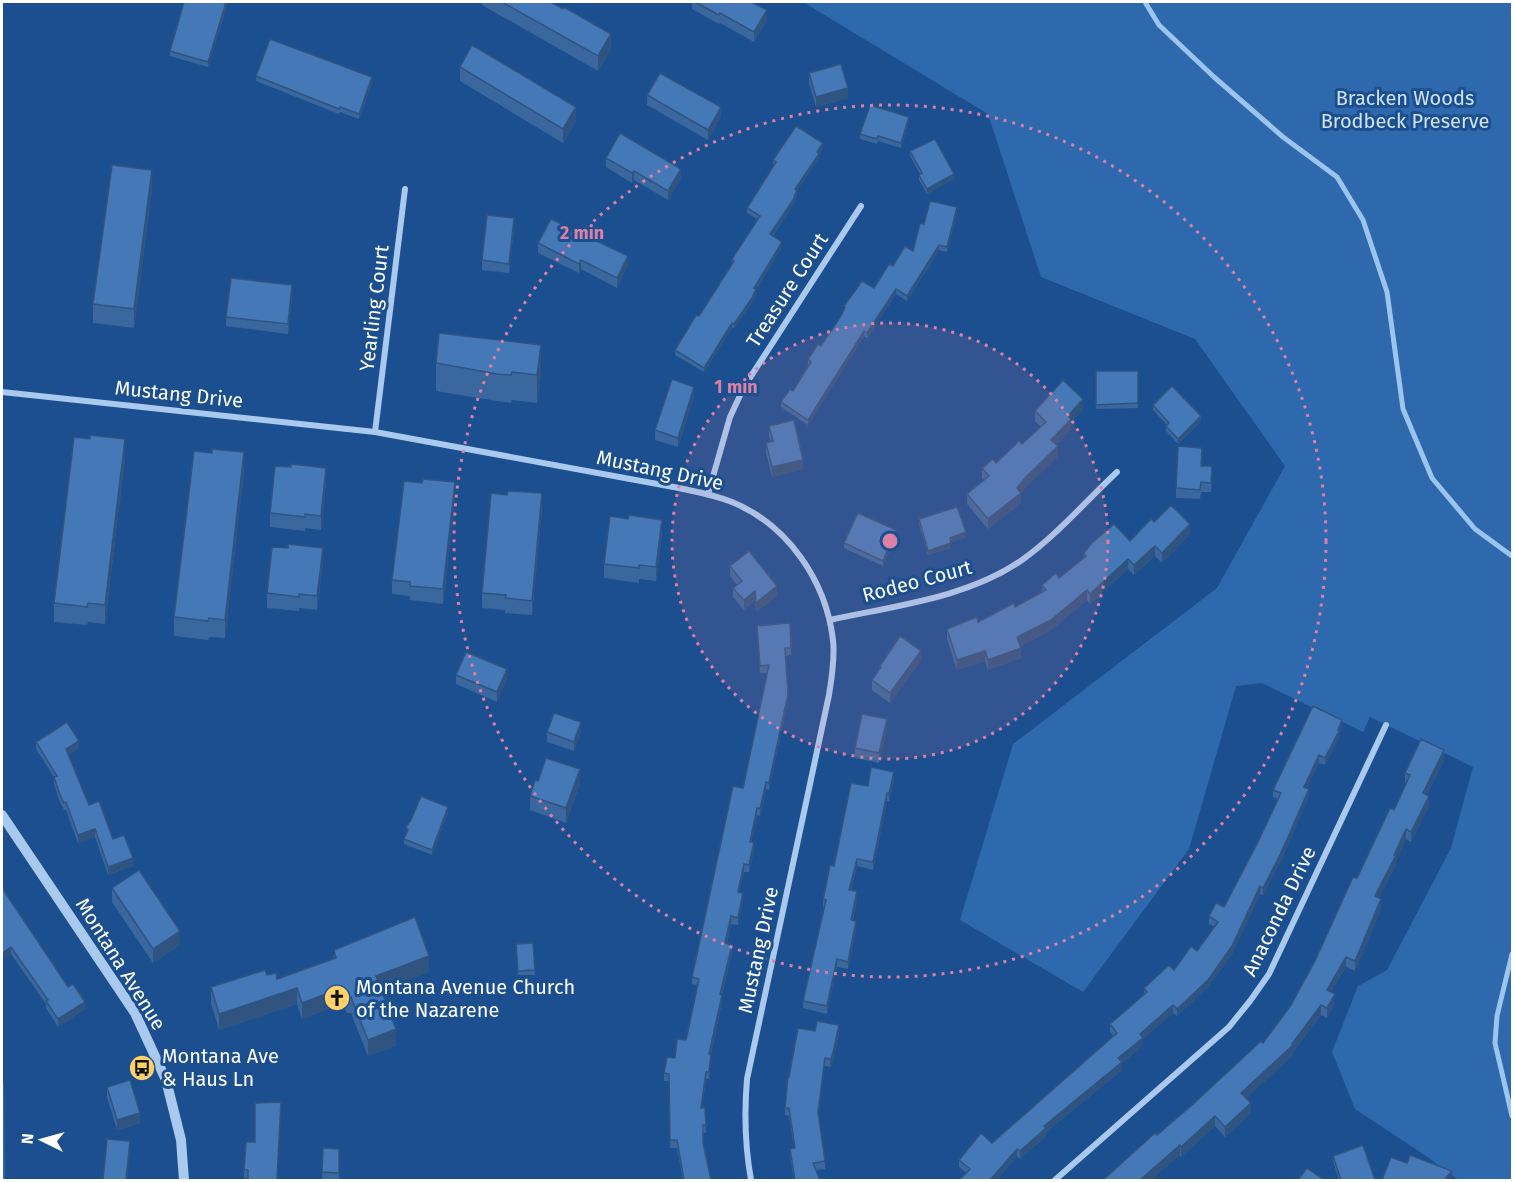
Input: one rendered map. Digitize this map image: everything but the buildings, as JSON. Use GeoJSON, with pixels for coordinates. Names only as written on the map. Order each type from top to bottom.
{"type":"FeatureCollection","features":[{"type":"Feature","properties":{"kind":"street","name":"Yearling Court"},"geometry":{"type":"LineString","coordinates":[[375,432],[405,189]]}},
{"type":"Feature","properties":{"kind":"street","name":"Treasure Court"},"geometry":{"type":"LineString","coordinates":[[708,494],[730,417],[744,387],[861,206]]}},
{"type":"Feature","properties":{"kind":"street","name":"Mustang Drive"},"geometry":{"type":"LineString","coordinates":[[2,392],[375,432],[708,494],[733,502],[777,530],[795,549],[822,595],[830,620],[833,665],[829,695],[747,1079],[744,1113],[750,1180]]}},
{"type":"Feature","properties":{"kind":"street","name":"Rodeo Court"},"geometry":{"type":"LineString","coordinates":[[830,620],[951,593],[999,574],[1042,544],[1117,472]]}},
{"type":"Feature","properties":{"kind":"street","name":"Anaconda Drive"},"geometry":{"type":"LineString","coordinates":[[1055,1180],[1229,1027],[1250,1002],[1269,974],[1386,725]]}},
{"type":"Feature","properties":{"kind":"street","name":"Montana Avenue"},"geometry":{"type":"LineString","coordinates":[[2,815],[135,1013],[166,1080],[181,1140],[184,1180]]}},
{"type":"Feature","properties":{"kind":"green space","name":"Bracken Woods Brodbeck Preserve"},"geometry":{"type":"Polygon","coordinates":[[[803,2],[1512,2],[1512,1180],[1458,1180],[1355,1109],[1332,1052],[1358,986],[1387,970],[1451,848],[1473,767],[1370,717],[1363,732],[1262,683],[1236,686],[1189,849],[1083,992],[960,920],[1013,744],[1217,588],[1285,466],[1195,339],[1041,277],[988,114],[803,2]]]}},
{"type":"Feature","properties":{"kind":"green space"},"geometry":{"type":"Polygon","coordinates":[[[2,1082],[4,1085],[5,1180],[2,1180],[2,1082]]]}},
{"type":"Feature","properties":{"kind":"waterway"},"geometry":{"type":"LineString","coordinates":[[1145,2],[1159,25],[1214,77],[1283,137],[1337,177],[1363,220],[1387,292],[1403,409],[1432,478],[1475,529],[1512,556]]}},
{"type":"Feature","properties":{"kind":"waterway"},"geometry":{"type":"LineString","coordinates":[[1512,954],[1497,1016],[1495,1043],[1512,1116]]}},
{"type":"Feature","properties":{"kind":"place","name":"Montana Avenue Church of the Nazarene"},"geometry":{"type":"Point","coordinates":[337,998]}},
{"type":"Feature","properties":{"kind":"place","name":"Montana Ave & Haus Ln"},"geometry":{"type":"Point","coordinates":[142,1068]}}]}
